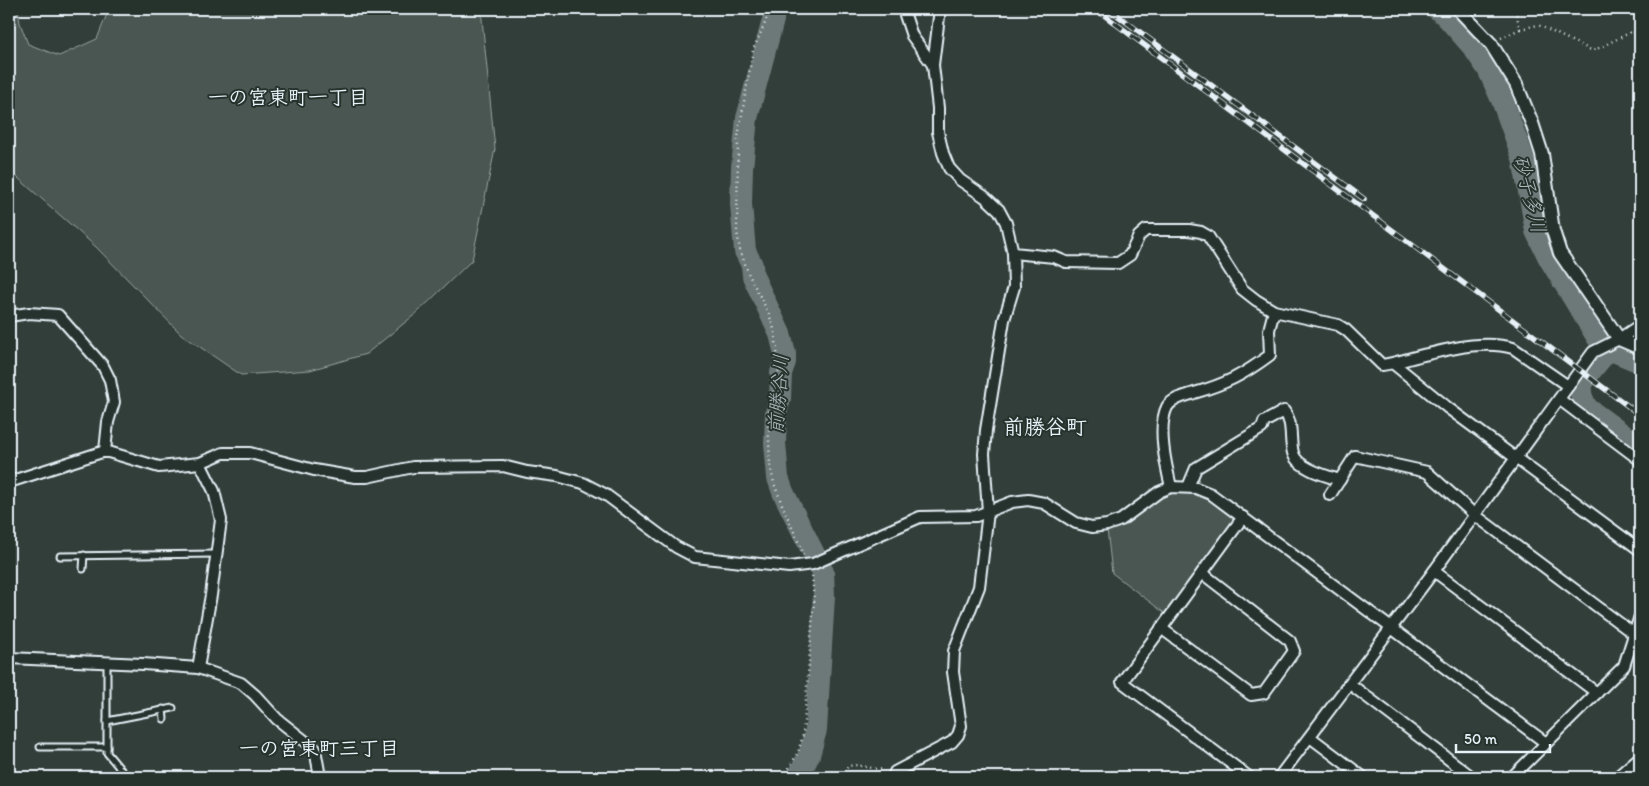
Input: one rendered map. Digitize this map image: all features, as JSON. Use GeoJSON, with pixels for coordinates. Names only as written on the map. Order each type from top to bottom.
{"type":"FeatureCollection","features":[{"type":"Feature","properties":{"kind":"street"},"geometry":{"type":"LineString","coordinates":[[903,9],[912,36],[933,65]]}},
{"type":"Feature","properties":{"kind":"street"},"geometry":{"type":"LineString","coordinates":[[894,774],[945,746],[958,735],[961,726],[953,672],[954,651],[979,587],[988,512],[984,454],[986,430],[1004,320],[1014,287],[1013,253],[1006,223],[999,210],[986,197],[960,180],[949,168],[943,153],[938,132],[938,108],[933,65],[940,9]]}},
{"type":"Feature","properties":{"kind":"street"},"geometry":{"type":"LineString","coordinates":[[1458,9],[1491,44],[1516,84],[1542,154],[1548,207],[1560,253],[1619,339],[1640,348]]}},
{"type":"Feature","properties":{"kind":"street"},"geometry":{"type":"LineString","coordinates":[[1013,253],[1054,257],[1066,262],[1118,263],[1130,255],[1139,236],[1146,230],[1189,230],[1201,232],[1208,236],[1242,290],[1274,311],[1338,325],[1346,330],[1382,365],[1394,364],[1427,354],[1490,345],[1503,345],[1512,348],[1568,386]]}},
{"type":"Feature","properties":{"kind":"street"},"geometry":{"type":"LineString","coordinates":[[1171,487],[1163,452],[1164,421],[1167,406],[1183,397],[1222,385],[1237,378],[1270,355],[1269,330],[1274,311]]}},
{"type":"Feature","properties":{"kind":"street"},"geometry":{"type":"LineString","coordinates":[[9,316],[28,313],[58,315],[103,366],[110,380],[114,402],[108,422],[105,451]]}},
{"type":"Feature","properties":{"kind":"street"},"geometry":{"type":"LineString","coordinates":[[1279,777],[1392,628],[1593,352],[1619,339],[1640,325]]}},
{"type":"Feature","properties":{"kind":"street"},"geometry":{"type":"LineString","coordinates":[[1394,364],[1448,408],[1640,550]]}},
{"type":"Feature","properties":{"kind":"street"},"geometry":{"type":"LineString","coordinates":[[1559,399],[1640,460]]}},
{"type":"Feature","properties":{"kind":"street"},"geometry":{"type":"LineString","coordinates":[[1188,487],[1196,468],[1262,428],[1264,422],[1284,411],[1289,418],[1293,453],[1296,459],[1317,474],[1340,480]]}},
{"type":"Feature","properties":{"kind":"street"},"geometry":{"type":"LineString","coordinates":[[9,482],[105,451],[158,467],[200,463],[223,453],[250,453],[314,470],[355,477],[367,477],[413,468],[503,466],[583,483],[606,494],[676,547],[695,557],[788,567],[810,564],[829,558],[920,517],[976,516],[1012,502],[1028,500],[1044,503],[1076,523],[1092,528],[1121,520],[1159,492],[1171,487],[1188,487],[1211,494],[1546,743]]}},
{"type":"Feature","properties":{"kind":"street"},"geometry":{"type":"LineString","coordinates":[[1330,495],[1356,456],[1427,472],[1475,514],[1634,634]]}},
{"type":"Feature","properties":{"kind":"street"},"geometry":{"type":"LineString","coordinates":[[198,668],[211,594],[220,520],[214,491],[200,463]]}},
{"type":"Feature","properties":{"kind":"street"},"geometry":{"type":"LineString","coordinates":[[1243,517],[1122,682],[1250,777]]}},
{"type":"Feature","properties":{"kind":"street"},"geometry":{"type":"LineString","coordinates":[[1434,571],[1597,693]]}},
{"type":"Feature","properties":{"kind":"street"},"geometry":{"type":"LineString","coordinates":[[1161,628],[1251,695],[1264,693],[1294,651],[1290,641],[1202,573]]}},
{"type":"Feature","properties":{"kind":"street"},"geometry":{"type":"LineString","coordinates":[[1512,777],[1624,666],[1640,616]]}},
{"type":"Feature","properties":{"kind":"street"},"geometry":{"type":"LineString","coordinates":[[9,658],[198,668],[241,683],[277,719],[315,748],[320,777]]}},
{"type":"Feature","properties":{"kind":"street"},"geometry":{"type":"LineString","coordinates":[[1350,684],[1472,777]]}},
{"type":"Feature","properties":{"kind":"street"},"geometry":{"type":"LineString","coordinates":[[1310,737],[1363,777]]}},
{"type":"Feature","properties":{"kind":"street"},"geometry":{"type":"LineString","coordinates":[[1618,776],[1640,757]]}},
{"type":"Feature","properties":{"kind":"street"},"geometry":{"type":"LineString","coordinates":[[1631,766],[1640,777]]}},
{"type":"Feature","properties":{"kind":"lane"},"geometry":{"type":"LineString","coordinates":[[60,556],[216,554]]}},
{"type":"Feature","properties":{"kind":"lane"},"geometry":{"type":"LineString","coordinates":[[83,569],[84,555]]}},
{"type":"Feature","properties":{"kind":"lane"},"geometry":{"type":"LineString","coordinates":[[107,662],[107,753],[127,777]]}},
{"type":"Feature","properties":{"kind":"lane"},"geometry":{"type":"LineString","coordinates":[[107,721],[173,708]]}},
{"type":"Feature","properties":{"kind":"lane"},"geometry":{"type":"LineString","coordinates":[[163,710],[164,718]]}},
{"type":"Feature","properties":{"kind":"lane"},"geometry":{"type":"LineString","coordinates":[[40,747],[107,747]]}},
{"type":"Feature","properties":{"kind":"path"},"geometry":{"type":"LineString","coordinates":[[768,9],[766,21],[753,50],[738,137],[738,232],[740,250],[749,275],[769,314],[775,332],[779,369],[768,417],[770,464],[781,502],[810,564],[814,602],[803,735],[798,752],[784,777]]}},
{"type":"Feature","properties":{"kind":"path"},"geometry":{"type":"LineString","coordinates":[[1515,9],[1520,28]]}},
{"type":"Feature","properties":{"kind":"path"},"geometry":{"type":"LineString","coordinates":[[1491,44],[1520,28],[1538,25],[1593,51],[1634,30],[1640,39]]}},
{"type":"Feature","properties":{"kind":"path"},"geometry":{"type":"LineString","coordinates":[[842,777],[848,766],[854,765],[894,774]]}},
{"type":"Feature","properties":{"kind":"shaded area"},"geometry":{"type":"Polygon","coordinates":[[[9,9],[18,9],[20,23],[28,44],[59,56],[97,39],[109,9],[481,9],[495,149],[472,260],[418,312],[366,354],[310,370],[241,375],[181,334],[96,247],[9,170],[9,9]]]}},
{"type":"Feature","properties":{"kind":"shaded area"},"geometry":{"type":"Polygon","coordinates":[[[1196,491],[1213,499],[1245,525],[1167,615],[1112,573],[1107,529],[1162,493],[1196,491]]]}},
{"type":"Feature","properties":{"kind":"waterway","name":"前勝谷川"},"geometry":{"type":"LineString","coordinates":[[774,9],[773,20],[747,118],[742,168],[741,204],[745,251],[752,265],[753,276],[780,334],[785,354],[785,362],[781,373],[780,399],[776,413],[775,443],[778,478],[783,492],[823,572],[824,596],[816,730],[809,755],[798,777]]}},
{"type":"Feature","properties":{"kind":"waterway","name":"砂子多川"},"geometry":{"type":"LineString","coordinates":[[1437,9],[1445,15],[1473,47],[1488,69],[1502,100],[1523,158],[1536,231],[1549,258],[1599,340],[1609,349],[1640,362]]}},
{"type":"Feature","properties":{"kind":"waterway"},"geometry":{"type":"LineString","coordinates":[[1609,349],[1582,384],[1582,396],[1587,408],[1640,447]]}},
{"type":"Feature","properties":{"kind":"railway"},"geometry":{"type":"LineString","coordinates":[[1096,9],[1640,415]]}},
{"type":"Feature","properties":{"kind":"railway"},"geometry":{"type":"LineString","coordinates":[[1109,9],[1364,199]]}},
{"type":"Feature","properties":{"kind":"district","name":"一の宮東町一丁目"},"geometry":{"type":"Point","coordinates":[288,97]}},
{"type":"Feature","properties":{"kind":"district","name":"前勝谷町"},"geometry":{"type":"Point","coordinates":[1045,426]}},
{"type":"Feature","properties":{"kind":"district","name":"一の宮東町三丁目"},"geometry":{"type":"Point","coordinates":[319,748]}}]}
